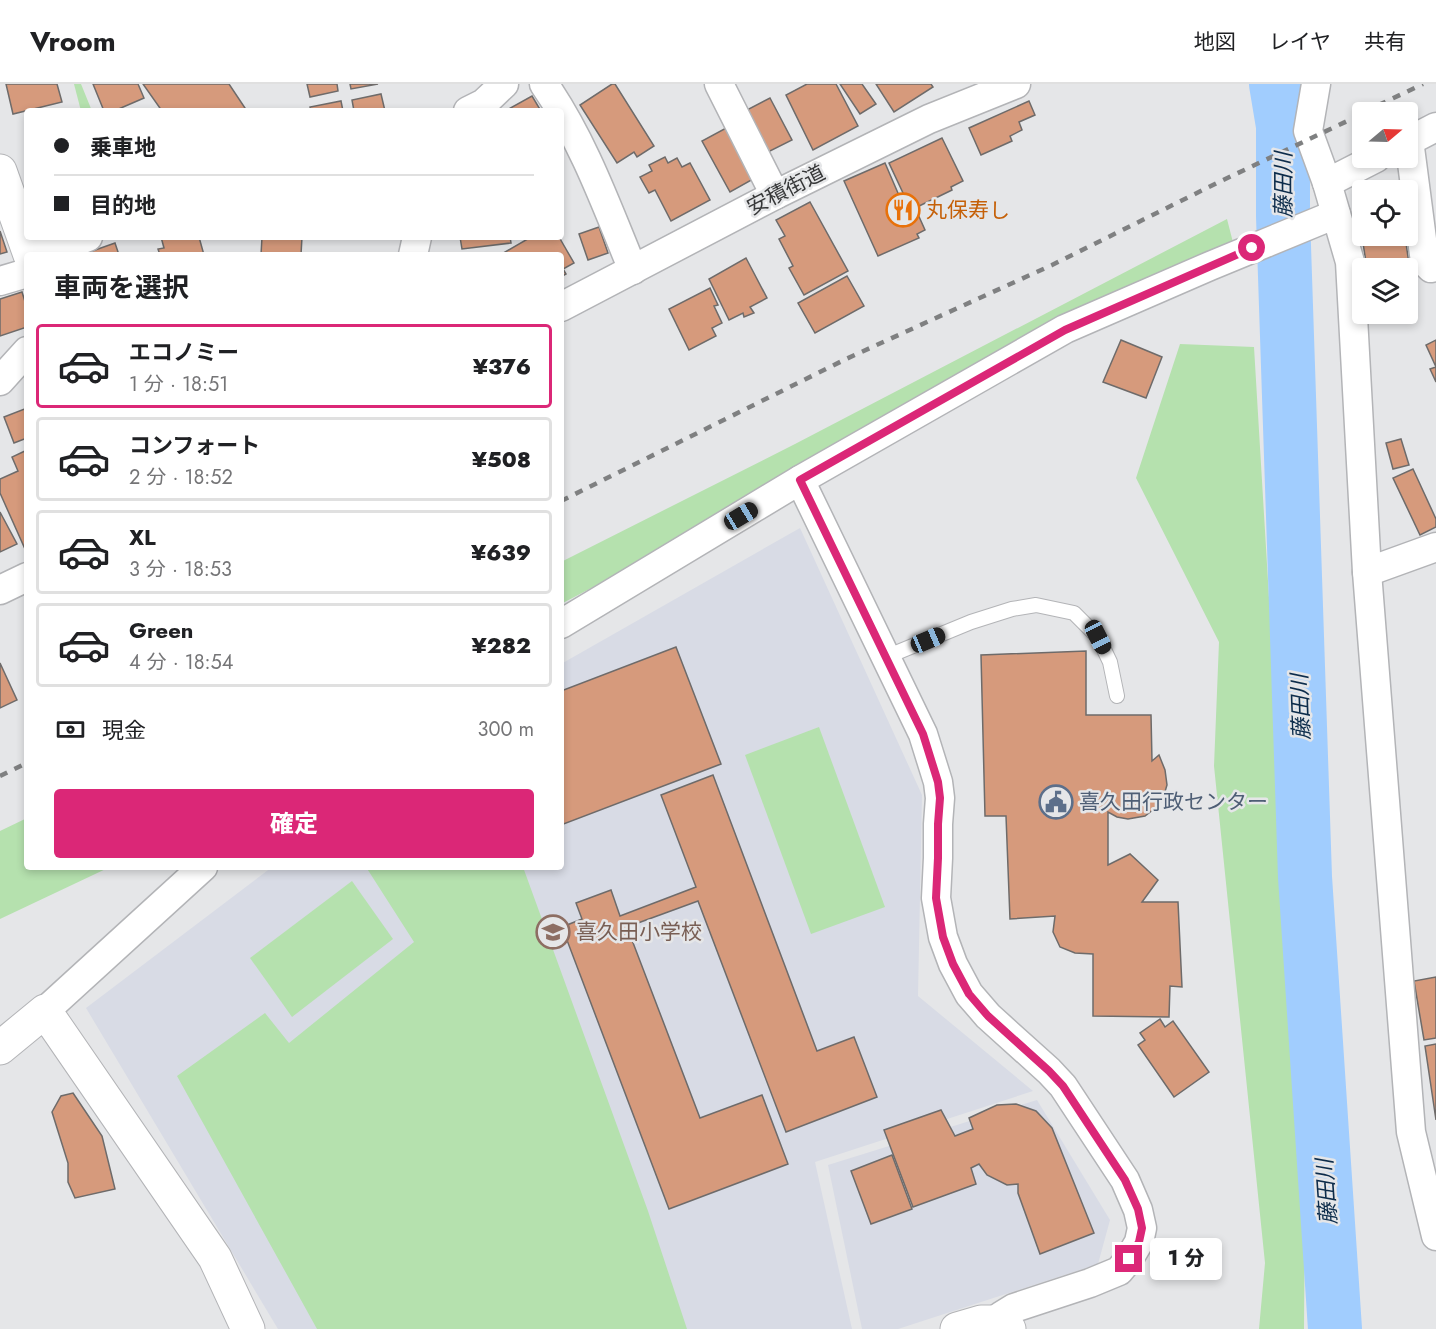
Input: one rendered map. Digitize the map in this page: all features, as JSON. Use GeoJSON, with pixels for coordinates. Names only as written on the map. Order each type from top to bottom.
{"type":"FeatureCollection","features":[{"type":"Feature","properties":{"kind":"street"},"geometry":{"type":"LineString","coordinates":[[474,108],[484,103],[504,84]]}},
{"type":"Feature","properties":{"kind":"street"},"geometry":{"type":"LineString","coordinates":[[544,84],[560,108]]}},
{"type":"Feature","properties":{"kind":"street"},"geometry":{"type":"LineString","coordinates":[[719,84],[775,195]]}},
{"type":"Feature","properties":{"kind":"street","name":"安積街道"},"geometry":{"type":"LineString","coordinates":[[564,306],[775,195],[929,119],[1016,84]]}},
{"type":"Feature","properties":{"kind":"street"},"geometry":{"type":"LineString","coordinates":[[1316,84],[1308,131],[1327,183],[1350,262],[1367,572],[1436,1236]]}},
{"type":"Feature","properties":{"kind":"street"},"geometry":{"type":"LineString","coordinates":[[564,117],[590,168],[633,270]]}},
{"type":"Feature","properties":{"kind":"street"},"geometry":{"type":"LineString","coordinates":[[1418,136],[1436,127]]}},
{"type":"Feature","properties":{"kind":"street"},"geometry":{"type":"LineString","coordinates":[[1327,183],[1356,168]]}},
{"type":"Feature","properties":{"kind":"street"},"geometry":{"type":"LineString","coordinates":[[1412,168],[1425,262],[1431,268],[1436,267]]}},
{"type":"Feature","properties":{"kind":"street"},"geometry":{"type":"LineString","coordinates":[[0,171],[24,238]]}},
{"type":"Feature","properties":{"kind":"street"},"geometry":{"type":"LineString","coordinates":[[564,622],[800,480],[1065,330],[1209,266],[1336,214]]}},
{"type":"Feature","properties":{"kind":"street"},"geometry":{"type":"LineString","coordinates":[[50,252],[80,240]]}},
{"type":"Feature","properties":{"kind":"street"},"geometry":{"type":"LineString","coordinates":[[0,281],[24,274]]}},
{"type":"Feature","properties":{"kind":"street"},"geometry":{"type":"LineString","coordinates":[[0,381],[24,354]]}},
{"type":"Feature","properties":{"kind":"street"},"geometry":{"type":"LineString","coordinates":[[800,480],[923,734],[938,782],[940,798],[936,898],[943,937],[953,964],[969,994],[988,1016],[1063,1086],[1125,1180],[1138,1209],[1142,1228],[1139,1242],[1119,1270],[1090,1283],[1014,1308],[1001,1316],[1003,1325],[981,1322],[957,1329]]}},
{"type":"Feature","properties":{"kind":"street"},"geometry":{"type":"LineString","coordinates":[[1367,572],[1436,547]]}},
{"type":"Feature","properties":{"kind":"street"},"geometry":{"type":"LineString","coordinates":[[0,590],[24,578]]}},
{"type":"Feature","properties":{"kind":"street"},"geometry":{"type":"LineString","coordinates":[[0,1048],[45,1011],[200,870]]}},
{"type":"Feature","properties":{"kind":"street"},"geometry":{"type":"LineString","coordinates":[[45,1011],[215,1258],[249,1329]]}},
{"type":"Feature","properties":{"kind":"lane"},"geometry":{"type":"LineString","coordinates":[[886,657],[971,622],[1012,609],[1036,605],[1074,613],[1098,637],[1110,662],[1117,696]]}},
{"type":"Feature","properties":{"kind":"shaded area","name":"喜久田小学校"},"geometry":{"type":"Polygon","coordinates":[[[800,528],[922,795],[918,996],[1033,1091],[815,1162],[852,1329],[278,1329],[86,1008],[268,870],[564,870],[564,662],[800,528]]]}},
{"type":"Feature","properties":{"kind":"shaded area"},"geometry":{"type":"Polygon","coordinates":[[[1037,1100],[1110,1220],[1098,1264],[898,1329],[862,1329],[828,1165],[1037,1100]]]}},
{"type":"Feature","properties":{"kind":"green space"},"geometry":{"type":"Polygon","coordinates":[[[74,84],[81,84],[91,108],[80,108],[74,84]]]}},
{"type":"Feature","properties":{"kind":"green space"},"geometry":{"type":"Polygon","coordinates":[[[1227,219],[1237,258],[808,474],[564,602],[564,560],[795,444],[1227,219]]]}},
{"type":"Feature","properties":{"kind":"green space"},"geometry":{"type":"Polygon","coordinates":[[[1180,344],[1254,347],[1305,1200],[1304,1329],[1259,1329],[1265,1263],[1214,766],[1219,642],[1136,478],[1180,344]]]}},
{"type":"Feature","properties":{"kind":"green space"},"geometry":{"type":"Polygon","coordinates":[[[819,727],[885,907],[811,934],[745,755],[819,727]]]}},
{"type":"Feature","properties":{"kind":"green space"},"geometry":{"type":"Polygon","coordinates":[[[24,819],[24,870],[104,870],[0,919],[0,831],[24,819]]]}},
{"type":"Feature","properties":{"kind":"green space"},"geometry":{"type":"Polygon","coordinates":[[[368,870],[524,870],[648,1211],[687,1329],[317,1329],[177,1076],[265,1013],[289,1043],[414,942],[368,870]]]}},
{"type":"Feature","properties":{"kind":"green space"},"geometry":{"type":"Polygon","coordinates":[[[352,881],[393,939],[292,1017],[250,958],[352,881]]]}},
{"type":"Feature","properties":{"kind":"building"},"geometry":{"type":"Polygon","coordinates":[[[6,84],[57,84],[62,102],[38,108],[24,108],[24,111],[13,114],[6,84]]]}},
{"type":"Feature","properties":{"kind":"building"},"geometry":{"type":"Polygon","coordinates":[[[93,84],[138,84],[144,98],[121,108],[103,108],[93,84]]]}},
{"type":"Feature","properties":{"kind":"building"},"geometry":{"type":"Polygon","coordinates":[[[143,84],[229,84],[245,108],[160,108],[143,84]]]}},
{"type":"Feature","properties":{"kind":"building"},"geometry":{"type":"Polygon","coordinates":[[[307,84],[337,84],[338,91],[310,97],[307,84]]]}},
{"type":"Feature","properties":{"kind":"building"},"geometry":{"type":"Polygon","coordinates":[[[350,84],[378,84],[351,89],[350,84]]]}},
{"type":"Feature","properties":{"kind":"building"},"geometry":{"type":"Polygon","coordinates":[[[615,84],[654,146],[637,157],[634,152],[617,163],[580,105],[615,84]]]}},
{"type":"Feature","properties":{"kind":"building"},"geometry":{"type":"Polygon","coordinates":[[[807,84],[836,84],[858,126],[813,150],[786,95],[807,84]]]}},
{"type":"Feature","properties":{"kind":"building"},"geometry":{"type":"Polygon","coordinates":[[[840,84],[862,84],[876,104],[860,114],[840,84]]]}},
{"type":"Feature","properties":{"kind":"building"},"geometry":{"type":"Polygon","coordinates":[[[876,84],[931,84],[933,87],[894,112],[876,84]]]}},
{"type":"Feature","properties":{"kind":"building"},"geometry":{"type":"Polygon","coordinates":[[[381,94],[384,108],[353,108],[352,100],[381,94]]]}},
{"type":"Feature","properties":{"kind":"building"},"geometry":{"type":"Polygon","coordinates":[[[532,96],[539,108],[510,108],[532,96]]]}},
{"type":"Feature","properties":{"kind":"building"},"geometry":{"type":"Polygon","coordinates":[[[770,98],[792,140],[764,154],[743,112],[770,98]]]}},
{"type":"Feature","properties":{"kind":"building"},"geometry":{"type":"Polygon","coordinates":[[[341,101],[342,108],[310,108],[341,101]]]}},
{"type":"Feature","properties":{"kind":"building"},"geometry":{"type":"Polygon","coordinates":[[[1029,101],[1035,115],[1019,122],[1022,130],[1010,136],[1012,141],[981,155],[969,128],[1029,101]]]}},
{"type":"Feature","properties":{"kind":"building"},"geometry":{"type":"Polygon","coordinates":[[[728,127],[755,178],[730,192],[702,141],[728,127]]]}},
{"type":"Feature","properties":{"kind":"building"},"geometry":{"type":"Polygon","coordinates":[[[942,138],[963,181],[951,187],[952,190],[911,210],[889,163],[942,138]]]}},
{"type":"Feature","properties":{"kind":"building"},"geometry":{"type":"Polygon","coordinates":[[[665,157],[668,163],[677,158],[682,167],[690,163],[710,200],[671,221],[655,190],[649,193],[640,177],[652,171],[649,165],[665,157]]]}},
{"type":"Feature","properties":{"kind":"building"},"geometry":{"type":"Polygon","coordinates":[[[885,163],[907,214],[916,210],[925,230],[917,234],[919,238],[878,256],[844,181],[885,163]]]}},
{"type":"Feature","properties":{"kind":"building"},"geometry":{"type":"Polygon","coordinates":[[[810,202],[848,271],[804,295],[789,268],[793,266],[779,239],[785,236],[776,220],[810,202]]]}},
{"type":"Feature","properties":{"kind":"building"},"geometry":{"type":"Polygon","coordinates":[[[599,227],[608,253],[588,260],[579,234],[599,227]]]}},
{"type":"Feature","properties":{"kind":"building"},"geometry":{"type":"Polygon","coordinates":[[[0,231],[7,252],[0,254],[0,231]]]}},
{"type":"Feature","properties":{"kind":"building"},"geometry":{"type":"Polygon","coordinates":[[[162,240],[200,240],[203,252],[159,252],[158,249],[164,248],[162,240]]]}},
{"type":"Feature","properties":{"kind":"building"},"geometry":{"type":"Polygon","coordinates":[[[262,240],[302,240],[301,252],[261,252],[262,240]]]}},
{"type":"Feature","properties":{"kind":"building"},"geometry":{"type":"Polygon","coordinates":[[[460,240],[510,240],[511,243],[462,249],[460,240]]]}},
{"type":"Feature","properties":{"kind":"building"},"geometry":{"type":"Polygon","coordinates":[[[526,240],[561,240],[574,263],[564,268],[564,252],[505,252],[526,240]]]}},
{"type":"Feature","properties":{"kind":"building"},"geometry":{"type":"Polygon","coordinates":[[[115,243],[118,252],[90,252],[115,243]]]}},
{"type":"Feature","properties":{"kind":"building"},"geometry":{"type":"Polygon","coordinates":[[[1363,246],[1406,246],[1408,258],[1365,258],[1363,246]]]}},
{"type":"Feature","properties":{"kind":"building"},"geometry":{"type":"Polygon","coordinates":[[[746,258],[767,298],[750,307],[754,313],[744,317],[743,313],[729,320],[709,279],[746,258]]]}},
{"type":"Feature","properties":{"kind":"building"},"geometry":{"type":"Polygon","coordinates":[[[847,276],[864,306],[815,333],[798,303],[847,276]]]}},
{"type":"Feature","properties":{"kind":"building"},"geometry":{"type":"Polygon","coordinates":[[[710,288],[718,305],[714,306],[722,323],[712,328],[716,336],[689,350],[669,309],[710,288]]]}},
{"type":"Feature","properties":{"kind":"building"},"geometry":{"type":"Polygon","coordinates":[[[22,292],[24,328],[0,336],[0,299],[22,292]]]}},
{"type":"Feature","properties":{"kind":"building"},"geometry":{"type":"Polygon","coordinates":[[[1121,340],[1162,357],[1146,398],[1103,382],[1121,340]]]}},
{"type":"Feature","properties":{"kind":"building"},"geometry":{"type":"Polygon","coordinates":[[[1436,340],[1436,367],[1426,345],[1436,340]]]}},
{"type":"Feature","properties":{"kind":"building"},"geometry":{"type":"Polygon","coordinates":[[[1436,367],[1436,382],[1430,369],[1436,367]]]}},
{"type":"Feature","properties":{"kind":"building"},"geometry":{"type":"Polygon","coordinates":[[[24,409],[24,439],[14,443],[4,417],[24,409]]]}},
{"type":"Feature","properties":{"kind":"building"},"geometry":{"type":"Polygon","coordinates":[[[1401,439],[1409,465],[1393,469],[1386,443],[1401,439]]]}},
{"type":"Feature","properties":{"kind":"building"},"geometry":{"type":"Polygon","coordinates":[[[24,451],[24,547],[0,493],[0,479],[18,471],[12,457],[24,451]]]}},
{"type":"Feature","properties":{"kind":"building"},"geometry":{"type":"Polygon","coordinates":[[[1413,469],[1436,519],[1436,527],[1420,535],[1393,478],[1413,469]]]}},
{"type":"Feature","properties":{"kind":"building"},"geometry":{"type":"Polygon","coordinates":[[[0,512],[17,544],[0,552],[0,512]]]}},
{"type":"Feature","properties":{"kind":"building"},"geometry":{"type":"Polygon","coordinates":[[[676,647],[721,764],[564,824],[564,690],[676,647]]]}},
{"type":"Feature","properties":{"kind":"building"},"geometry":{"type":"Polygon","coordinates":[[[1086,651],[1086,715],[1151,715],[1152,761],[1159,755],[1165,770],[1167,785],[1164,795],[1159,805],[1145,816],[1128,819],[1108,812],[1108,865],[1130,854],[1158,880],[1142,902],[1178,902],[1182,987],[1170,986],[1169,1017],[1093,1016],[1093,954],[1075,953],[1060,947],[1053,932],[1055,916],[1010,919],[1006,816],[985,816],[981,655],[1086,651]]]}},
{"type":"Feature","properties":{"kind":"building"},"geometry":{"type":"Polygon","coordinates":[[[0,663],[17,700],[0,708],[0,663]]]}},
{"type":"Feature","properties":{"kind":"building"},"geometry":{"type":"Polygon","coordinates":[[[713,775],[817,1051],[854,1037],[877,1097],[786,1132],[698,901],[627,927],[700,1118],[762,1095],[788,1164],[669,1209],[562,927],[582,919],[576,903],[611,890],[620,916],[696,887],[661,795],[713,775]]]}},
{"type":"Feature","properties":{"kind":"building"},"geometry":{"type":"Polygon","coordinates":[[[1436,977],[1436,1038],[1424,1040],[1414,981],[1436,977]]]}},
{"type":"Feature","properties":{"kind":"building"},"geometry":{"type":"Polygon","coordinates":[[[1160,1019],[1165,1027],[1173,1021],[1209,1072],[1174,1097],[1138,1045],[1145,1040],[1140,1033],[1160,1019]]]}},
{"type":"Feature","properties":{"kind":"building"},"geometry":{"type":"Polygon","coordinates":[[[1436,1044],[1436,1120],[1425,1046],[1436,1044]]]}},
{"type":"Feature","properties":{"kind":"building"},"geometry":{"type":"Polygon","coordinates":[[[73,1093],[102,1136],[115,1189],[75,1198],[68,1182],[68,1163],[52,1112],[61,1096],[73,1093]]]}},
{"type":"Feature","properties":{"kind":"building"},"geometry":{"type":"Polygon","coordinates":[[[1016,1104],[1036,1111],[1052,1128],[1094,1233],[1040,1254],[1018,1193],[1018,1184],[1007,1185],[987,1175],[979,1164],[971,1168],[976,1184],[913,1207],[884,1130],[941,1110],[955,1136],[973,1129],[969,1118],[997,1105],[1016,1104]]]}},
{"type":"Feature","properties":{"kind":"building"},"geometry":{"type":"Polygon","coordinates":[[[892,1155],[912,1209],[871,1224],[851,1171],[892,1155]]]}},
{"type":"Feature","properties":{"kind":"waterway","name":"藤田川"},"geometry":{"type":"LineString","coordinates":[[1276,84],[1283,126],[1283,216],[1305,877],[1335,1329]]}},
{"type":"Feature","properties":{"kind":"railway"},"geometry":{"type":"LineString","coordinates":[[1385,102],[1423,84]]}},
{"type":"Feature","properties":{"kind":"railway"},"geometry":{"type":"LineString","coordinates":[[564,500],[846,359],[1052,265],[1352,119]]}},
{"type":"Feature","properties":{"kind":"railway"},"geometry":{"type":"LineString","coordinates":[[0,776],[24,764]]}},
{"type":"Feature","properties":{"kind":"place","name":"丸保寿し"},"geometry":{"type":"Point","coordinates":[903,210]}},
{"type":"Feature","properties":{"kind":"place","name":"喜久田行政センター"},"geometry":{"type":"Point","coordinates":[1056,802]}},
{"type":"Feature","properties":{"kind":"place","name":"喜久田小学校"},"geometry":{"type":"Point","coordinates":[553,932]}},
{"type":"Feature","properties":{"kind":"route"},"geometry":{"type":"LineString","coordinates":[[1129,1259],[1139,1242],[1142,1228],[1138,1209],[1125,1180],[1063,1086],[988,1016],[969,994],[953,964],[943,937],[936,898],[940,798],[930,753],[923,734],[800,480],[1065,330],[1252,248]]}}]}
